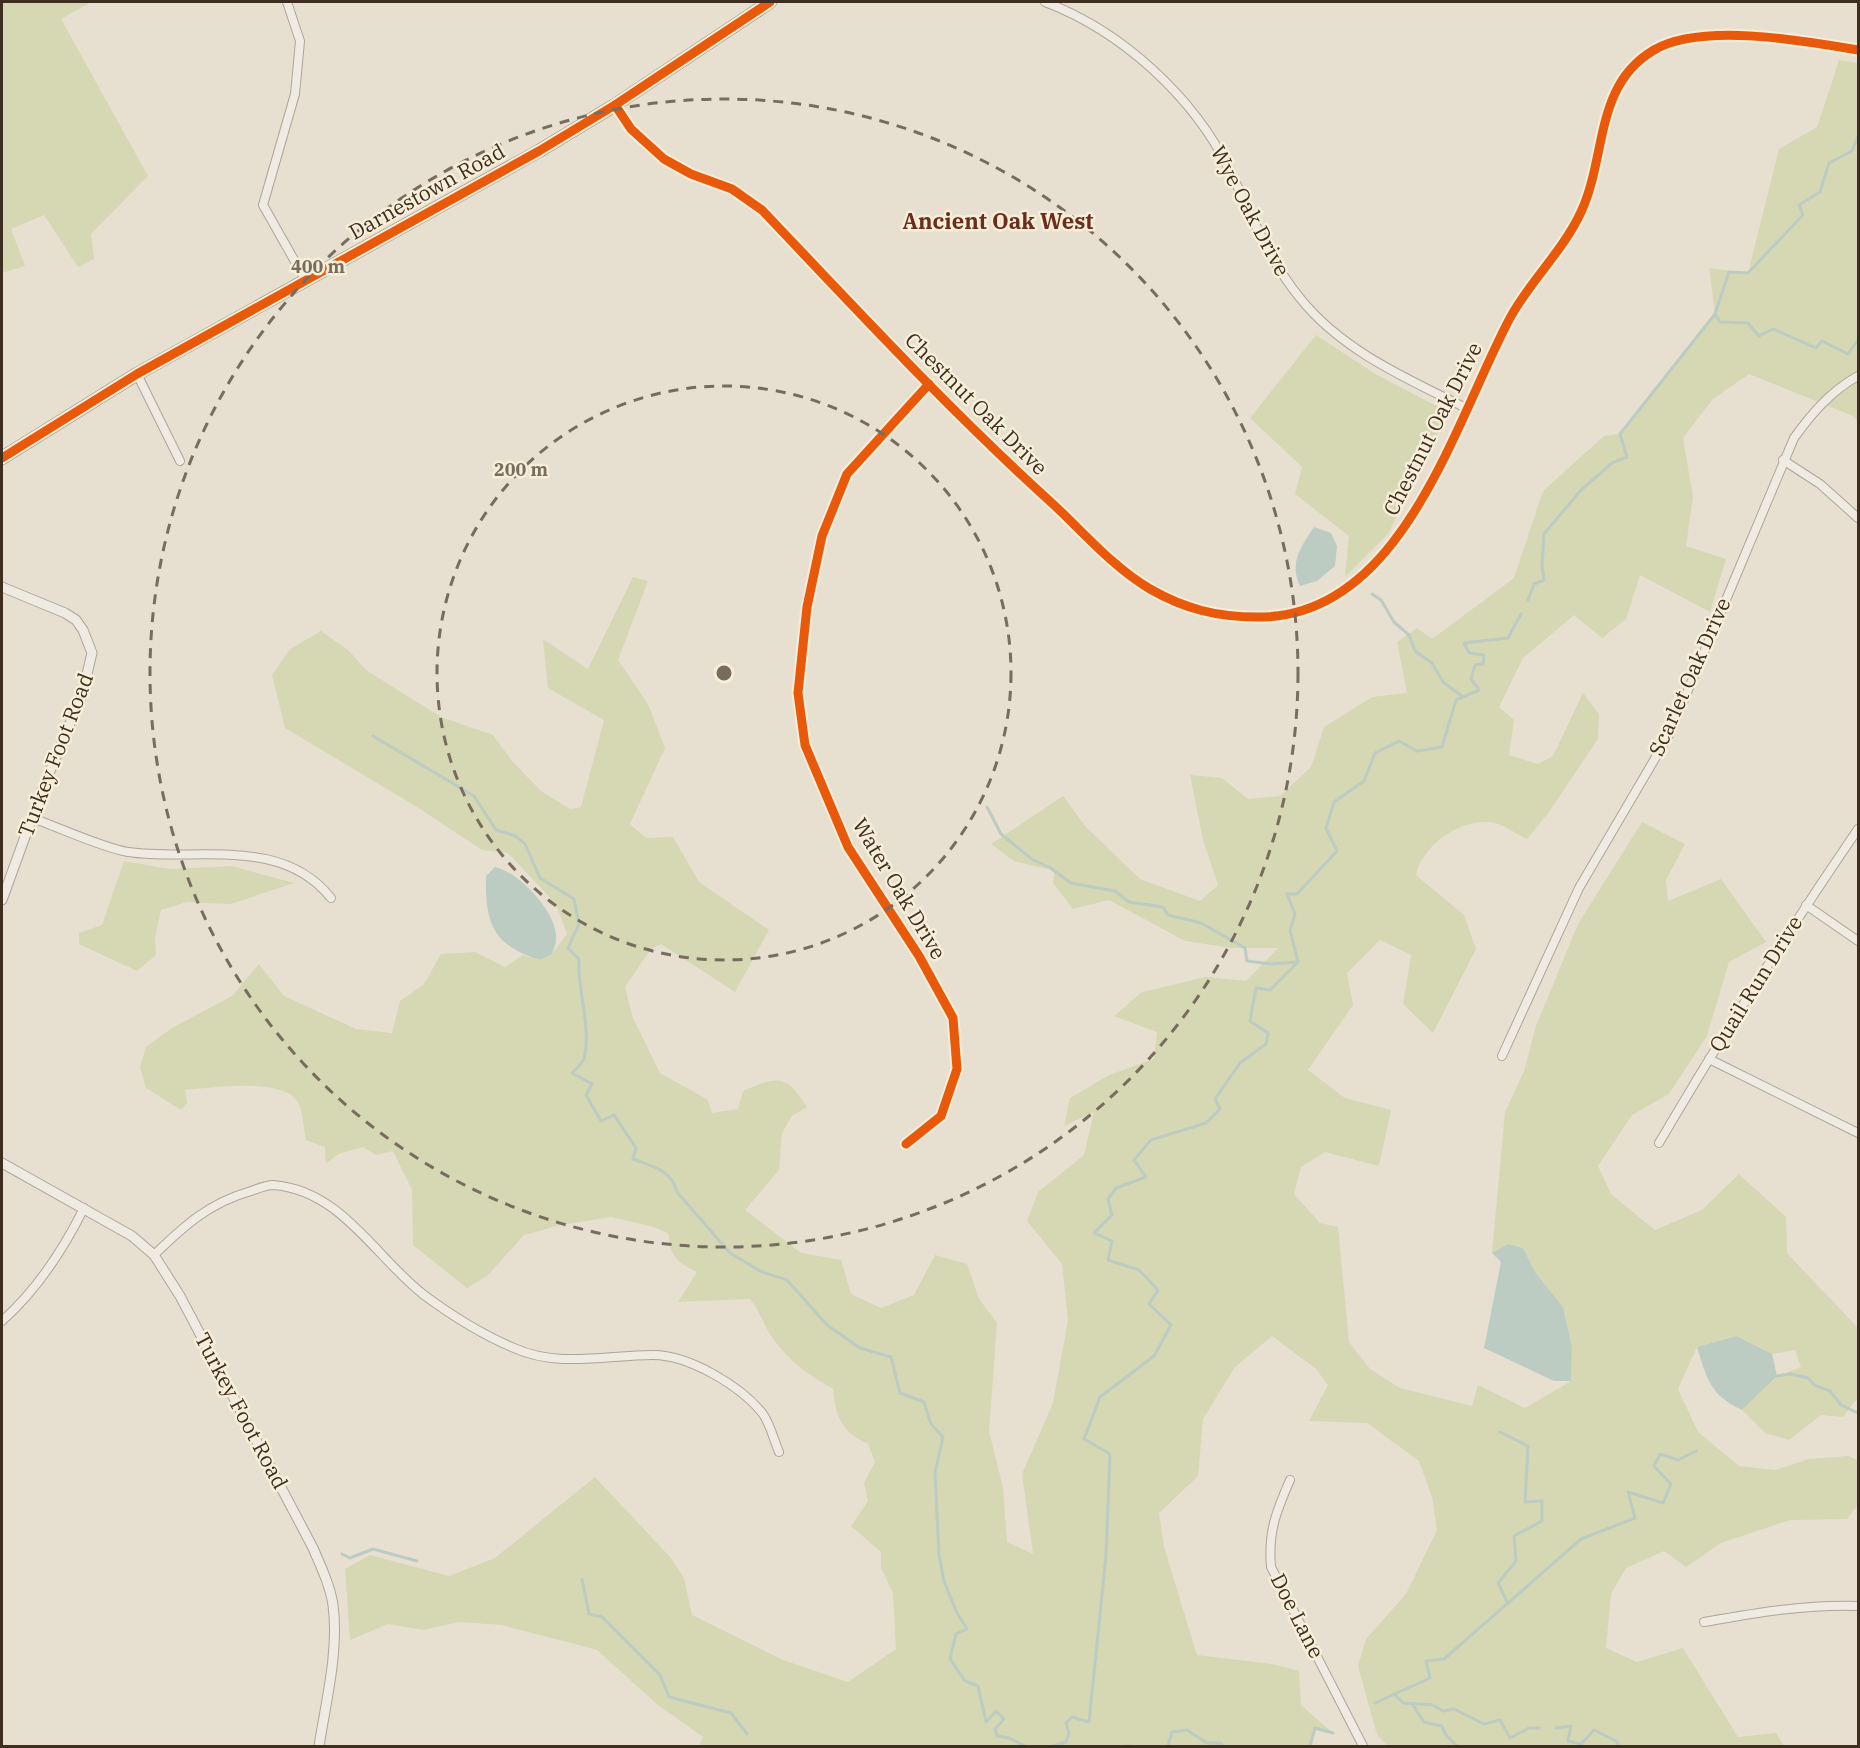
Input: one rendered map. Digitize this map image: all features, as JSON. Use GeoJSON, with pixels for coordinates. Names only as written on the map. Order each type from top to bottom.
{"type":"FeatureCollection","features":[{"type":"Feature","properties":{"kind":"main road","name":"Darnestown Road"},"geometry":{"type":"LineString","coordinates":[[2,458],[137,374],[529,156],[615,105],[770,2]]}},
{"type":"Feature","properties":{"kind":"street"},"geometry":{"type":"LineString","coordinates":[[287,2],[300,41],[295,94],[263,205],[306,281]]}},
{"type":"Feature","properties":{"kind":"street","name":"Wye Oak Drive"},"geometry":{"type":"LineString","coordinates":[[1045,2],[1101,31],[1141,60],[1177,93],[1213,141],[1230,170],[1271,259],[1301,300],[1345,341],[1395,373],[1466,408]]}},
{"type":"Feature","properties":{"kind":"street","name":"Chestnut Oak Drive"},"geometry":{"type":"LineString","coordinates":[[615,105],[631,129],[664,159],[691,174],[732,189],[762,210],[1002,458],[1129,574],[1181,605],[1227,617],[1274,618],[1310,610],[1338,596],[1364,577],[1412,515],[1511,316],[1581,212],[1592,181],[1607,108],[1619,83],[1636,63],[1668,43],[1702,36],[1791,39],[1858,50]]}},
{"type":"Feature","properties":{"kind":"street"},"geometry":{"type":"LineString","coordinates":[[137,374],[180,461]]}},
{"type":"Feature","properties":{"kind":"street","name":"Scarlet Oak Drive"},"geometry":{"type":"LineString","coordinates":[[1502,1056],[1579,888],[1670,733],[1794,438],[1810,416],[1840,387],[1858,376]]}},
{"type":"Feature","properties":{"kind":"street","name":"Water Oak Drive"},"geometry":{"type":"LineString","coordinates":[[906,1144],[941,1116],[957,1069],[953,1018],[919,956],[848,848],[805,745],[798,693],[807,607],[822,536],[847,474],[929,384]]}},
{"type":"Feature","properties":{"kind":"street"},"geometry":{"type":"LineString","coordinates":[[1783,460],[1820,484],[1858,518]]}},
{"type":"Feature","properties":{"kind":"street","name":"Turkey Foot Road"},"geometry":{"type":"LineString","coordinates":[[2,587],[65,613],[76,620],[83,630],[92,653],[82,695],[32,818],[2,900]]}},
{"type":"Feature","properties":{"kind":"street"},"geometry":{"type":"LineString","coordinates":[[32,818],[126,852],[209,852],[251,856],[301,870],[317,881],[331,898]]}},
{"type":"Feature","properties":{"kind":"street","name":"Quail Run Drive"},"geometry":{"type":"LineString","coordinates":[[1659,1143],[1806,905],[1858,829]]}},
{"type":"Feature","properties":{"kind":"street"},"geometry":{"type":"LineString","coordinates":[[1806,905],[1858,941]]}},
{"type":"Feature","properties":{"kind":"street"},"geometry":{"type":"LineString","coordinates":[[1709,1059],[1858,1133]]}},
{"type":"Feature","properties":{"kind":"street","name":"Turkey Foot Road"},"geometry":{"type":"LineString","coordinates":[[2,1163],[132,1236],[154,1255],[180,1296],[313,1548],[328,1584],[333,1604],[333,1642],[319,1746]]}},
{"type":"Feature","properties":{"kind":"street"},"geometry":{"type":"LineString","coordinates":[[154,1255],[188,1222],[225,1198],[272,1185],[317,1198],[347,1218],[423,1294],[471,1326],[516,1349],[564,1360],[656,1355],[681,1359],[726,1381],[764,1415],[779,1452]]}},
{"type":"Feature","properties":{"kind":"street"},"geometry":{"type":"LineString","coordinates":[[2,1321],[53,1263],[84,1208]]}},
{"type":"Feature","properties":{"kind":"street","name":"Doe Lane"},"geometry":{"type":"LineString","coordinates":[[1290,1480],[1273,1521],[1269,1541],[1271,1567],[1363,1746]]}},
{"type":"Feature","properties":{"kind":"street"},"geometry":{"type":"LineString","coordinates":[[1704,1622],[1766,1611],[1823,1605],[1858,1606]]}},
{"type":"Feature","properties":{"kind":"green space"},"geometry":{"type":"Polygon","coordinates":[[[2,2],[91,2],[61,19],[148,176],[91,234],[94,259],[78,267],[44,215],[11,229],[25,266],[2,273],[2,2]]]}},
{"type":"Feature","properties":{"kind":"green space"},"geometry":{"type":"Polygon","coordinates":[[[1839,60],[1858,63],[1858,421],[1853,416],[1749,374],[1712,400],[1683,438],[1693,497],[1686,546],[1726,559],[1710,612],[1640,575],[1626,619],[1602,638],[1574,615],[1523,658],[1499,707],[1514,720],[1509,755],[1538,764],[1553,756],[1583,693],[1599,714],[1598,739],[1549,812],[1527,839],[1498,824],[1477,823],[1454,830],[1443,837],[1426,854],[1416,875],[1464,915],[1476,949],[1433,1033],[1403,1004],[1411,955],[1380,940],[1347,973],[1353,1005],[1308,1070],[1345,1098],[1391,1110],[1379,1166],[1325,1152],[1301,1167],[1294,1194],[1320,1223],[1338,1227],[1349,1342],[1370,1369],[1400,1388],[1472,1406],[1478,1385],[1525,1408],[1571,1381],[1572,1347],[1563,1307],[1535,1272],[1523,1248],[1508,1244],[1492,1253],[1505,1112],[1524,1071],[1536,1026],[1578,924],[1642,822],[1685,844],[1666,880],[1668,901],[1721,879],[1766,942],[1729,962],[1707,1036],[1669,1094],[1632,1115],[1598,1166],[1611,1194],[1655,1230],[1702,1210],[1739,1174],[1786,1217],[1787,1253],[1858,1328],[1858,1397],[1843,1417],[1821,1415],[1789,1440],[1765,1433],[1742,1410],[1777,1376],[1801,1367],[1795,1350],[1772,1354],[1735,1336],[1697,1347],[1678,1389],[1698,1432],[1739,1466],[1775,1470],[1809,1459],[1848,1456],[1858,1460],[1858,1505],[1847,1519],[1790,1520],[1721,1543],[1686,1567],[1664,1551],[1626,1568],[1611,1594],[1606,1648],[1637,1662],[1683,1648],[1738,1737],[1776,1733],[1784,1746],[1388,1746],[1377,1735],[1358,1666],[1366,1639],[1406,1594],[1437,1530],[1432,1497],[1419,1461],[1367,1423],[1309,1421],[1328,1385],[1316,1369],[1272,1336],[1235,1367],[1203,1419],[1198,1476],[1159,1513],[1164,1547],[1197,1655],[1272,1664],[1299,1671],[1301,1705],[1333,1733],[1315,1728],[1310,1746],[699,1746],[703,1737],[658,1705],[597,1650],[502,1625],[459,1622],[423,1630],[388,1624],[350,1640],[345,1569],[370,1555],[449,1576],[495,1558],[595,1477],[670,1557],[684,1578],[692,1615],[783,1660],[848,1682],[896,1649],[893,1593],[881,1568],[881,1552],[851,1526],[868,1501],[864,1483],[875,1462],[868,1444],[846,1429],[838,1416],[833,1389],[808,1374],[780,1348],[750,1299],[678,1302],[697,1272],[676,1258],[669,1242],[669,1234],[654,1227],[611,1217],[561,1225],[524,1235],[487,1276],[467,1288],[413,1245],[412,1190],[393,1151],[376,1155],[363,1147],[338,1154],[326,1164],[325,1147],[306,1140],[299,1104],[292,1095],[280,1090],[229,1086],[185,1090],[187,1103],[181,1110],[146,1088],[140,1067],[146,1047],[172,1028],[232,996],[259,964],[284,996],[356,1029],[392,1033],[400,1001],[424,984],[441,954],[475,952],[505,967],[523,955],[540,960],[552,954],[567,934],[556,904],[508,853],[482,850],[417,807],[285,728],[272,675],[290,649],[321,631],[348,650],[366,670],[441,717],[493,735],[512,761],[541,791],[570,809],[581,807],[604,720],[548,688],[543,639],[588,669],[633,577],[648,581],[618,660],[648,704],[665,748],[630,824],[646,838],[673,837],[699,882],[769,930],[735,992],[661,944],[651,949],[625,987],[633,1018],[660,1073],[708,1100],[712,1113],[738,1109],[743,1091],[765,1083],[780,1081],[793,1088],[807,1107],[792,1116],[782,1133],[779,1170],[745,1210],[801,1253],[841,1260],[851,1294],[881,1308],[914,1295],[935,1255],[967,1264],[979,1299],[997,1323],[989,1431],[1003,1488],[1007,1542],[1033,1554],[1022,1474],[1053,1403],[1068,1320],[1062,1264],[1027,1221],[1038,1192],[1084,1155],[1094,1112],[1064,1126],[1070,1098],[1109,1075],[1154,1059],[1157,1032],[1114,1016],[1142,992],[1206,977],[1246,981],[1278,948],[1232,948],[1185,941],[1109,900],[1073,909],[1053,883],[1055,871],[1014,861],[991,844],[1063,796],[1086,827],[1140,879],[1200,901],[1218,885],[1203,840],[1190,775],[1222,778],[1248,799],[1280,796],[1311,767],[1324,727],[1372,697],[1407,693],[1397,642],[1417,628],[1432,639],[1514,578],[1543,491],[1604,436],[1620,434],[1715,314],[1709,268],[1748,273],[1779,149],[1817,127],[1839,60]]]}},
{"type":"Feature","properties":{"kind":"green space"},"geometry":{"type":"Polygon","coordinates":[[[1316,335],[1377,375],[1448,412],[1388,534],[1345,577],[1349,536],[1295,494],[1302,467],[1250,418],[1316,335]]]}},
{"type":"Feature","properties":{"kind":"green space"},"geometry":{"type":"Polygon","coordinates":[[[124,861],[169,869],[231,866],[294,883],[231,904],[187,902],[161,910],[155,938],[156,955],[137,971],[79,944],[79,933],[102,925],[124,861]]]}},
{"type":"Feature","properties":{"kind":"shaded area"},"geometry":{"type":"Polygon","coordinates":[[[1314,527],[1331,533],[1337,546],[1335,566],[1317,581],[1300,586],[1296,562],[1301,548],[1314,527]]]}},
{"type":"Feature","properties":{"kind":"shaded area"},"geometry":{"type":"Polygon","coordinates":[[[495,867],[526,885],[544,907],[555,930],[556,942],[552,954],[540,960],[524,954],[502,939],[495,930],[487,907],[486,876],[495,867]]]}},
{"type":"Feature","properties":{"kind":"shaded area"},"geometry":{"type":"Polygon","coordinates":[[[1508,1244],[1523,1248],[1535,1272],[1563,1307],[1572,1347],[1571,1381],[1554,1381],[1484,1348],[1501,1262],[1492,1253],[1508,1244]]]}},
{"type":"Feature","properties":{"kind":"shaded area"},"geometry":{"type":"Polygon","coordinates":[[[1736,1336],[1772,1354],[1777,1376],[1742,1410],[1723,1398],[1711,1385],[1697,1347],[1736,1336]]]}},
{"type":"Feature","properties":{"kind":"waterway"},"geometry":{"type":"LineString","coordinates":[[1528,600],[1534,584],[1544,580],[1542,566],[1544,534],[1581,490],[1612,463],[1627,457],[1620,434],[1715,314],[1729,272],[1748,273],[1803,215],[1799,205],[1820,192],[1829,163],[1852,151],[1858,136]]}},
{"type":"Feature","properties":{"kind":"waterway"},"geometry":{"type":"LineString","coordinates":[[1715,314],[1720,322],[1748,323],[1759,336],[1773,329],[1816,348],[1822,341],[1848,354],[1858,340]]}},
{"type":"Feature","properties":{"kind":"waterway"},"geometry":{"type":"LineString","coordinates":[[1372,594],[1381,600],[1394,622],[1409,635],[1415,651],[1432,663],[1443,682],[1463,697]]}},
{"type":"Feature","properties":{"kind":"waterway"},"geometry":{"type":"LineString","coordinates":[[1053,1746],[1066,1742],[1069,1733],[1066,1723],[1072,1717],[1089,1722],[1106,1556],[1110,1454],[1084,1439],[1100,1397],[1154,1356],[1171,1325],[1149,1304],[1158,1290],[1139,1270],[1108,1260],[1112,1241],[1094,1233],[1112,1215],[1108,1199],[1116,1188],[1146,1177],[1134,1160],[1151,1140],[1206,1123],[1220,1109],[1215,1099],[1240,1063],[1266,1044],[1268,1033],[1250,1021],[1256,988],[1270,990],[1298,962],[1290,930],[1295,914],[1287,894],[1297,894],[1337,851],[1326,828],[1334,802],[1364,781],[1375,753],[1399,741],[1417,751],[1442,747],[1456,700],[1479,690],[1471,679],[1475,665],[1483,664],[1484,655],[1469,653],[1464,643],[1508,638],[1521,614]]}},
{"type":"Feature","properties":{"kind":"waterway"},"geometry":{"type":"LineString","coordinates":[[373,736],[474,796],[496,830],[516,836],[525,844],[540,878],[574,899],[579,924],[568,948],[579,959],[586,1047],[584,1059],[572,1073],[592,1084],[586,1095],[601,1121],[614,1115],[636,1148],[633,1159],[666,1174],[677,1192],[730,1253],[762,1272],[787,1280],[827,1325],[860,1348],[891,1357],[900,1393],[924,1402],[931,1424],[943,1437],[935,1473],[939,1555],[944,1581],[956,1611],[967,1629],[956,1634],[950,1659],[965,1681],[978,1686],[986,1722],[996,1711],[1004,1719],[995,1729],[997,1736],[1009,1738],[1025,1746]]}},
{"type":"Feature","properties":{"kind":"waterway"},"geometry":{"type":"LineString","coordinates":[[987,807],[1001,834],[1033,860],[1049,867],[1071,883],[1115,891],[1129,902],[1163,907],[1168,915],[1201,923],[1245,948],[1247,961],[1271,964],[1297,962]]}},
{"type":"Feature","properties":{"kind":"waterway"},"geometry":{"type":"LineString","coordinates":[[1777,1376],[1791,1374],[1808,1378],[1814,1385],[1830,1391],[1841,1405],[1858,1413]]}},
{"type":"Feature","properties":{"kind":"waterway"},"geometry":{"type":"LineString","coordinates":[[1500,1432],[1528,1446],[1525,1502],[1542,1501],[1542,1521],[1514,1536],[1516,1561],[1498,1583],[1508,1604]]}},
{"type":"Feature","properties":{"kind":"waterway"},"geometry":{"type":"LineString","coordinates":[[1375,1703],[1430,1678],[1426,1661],[1444,1659],[1581,1539],[1635,1518],[1628,1492],[1663,1503],[1671,1484],[1654,1466],[1660,1454],[1678,1460],[1696,1451]]}},
{"type":"Feature","properties":{"kind":"waterway"},"geometry":{"type":"LineString","coordinates":[[342,1554],[350,1558],[373,1549],[417,1561]]}},
{"type":"Feature","properties":{"kind":"waterway"},"geometry":{"type":"LineString","coordinates":[[582,1579],[589,1614],[602,1617],[660,1675],[669,1697],[731,1713],[747,1734]]}},
{"type":"Feature","properties":{"kind":"waterway"},"geometry":{"type":"LineString","coordinates":[[1394,1694],[1403,1703],[1433,1705],[1443,1711],[1454,1709],[1484,1724],[1500,1720],[1510,1738],[1529,1728],[1539,1728]]}},
{"type":"Feature","properties":{"kind":"waterway"},"geometry":{"type":"LineString","coordinates":[[1413,1705],[1424,1722],[1442,1726],[1445,1734],[1457,1746]]}},
{"type":"Feature","properties":{"kind":"waterway"},"geometry":{"type":"LineString","coordinates":[[1556,1728],[1571,1726],[1568,1741],[1581,1744],[1594,1730],[1616,1741],[1619,1746]]}},
{"type":"Feature","properties":{"kind":"waterway"},"geometry":{"type":"LineString","coordinates":[[1310,1746],[1315,1728],[1333,1733]]}},
{"type":"Feature","properties":{"kind":"waterway"},"geometry":{"type":"LineString","coordinates":[[1168,1746],[1172,1732],[1187,1730],[1207,1743],[1221,1743],[1223,1746]]}},
{"type":"Feature","properties":{"kind":"cycle path"},"geometry":{"type":"LineString","coordinates":[[2,458],[137,374],[539,151],[615,105],[770,2]]}},
{"type":"Feature","properties":{"kind":"cycle path"},"geometry":{"type":"LineString","coordinates":[[615,105],[631,129],[664,159],[691,174],[732,189],[762,210],[941,397],[1124,571],[1150,589],[1189,607],[1228,615],[1257,617],[1307,609],[1350,586],[1386,551],[1417,508],[1444,459],[1510,318],[1565,240],[1581,212],[1589,190],[1611,102],[1621,82],[1635,65],[1654,50],[1674,42],[1726,35],[1811,42],[1858,50]]}},
{"type":"Feature","properties":{"kind":"cycle path"},"geometry":{"type":"LineString","coordinates":[[906,1144],[941,1116],[957,1069],[953,1018],[919,956],[848,847],[805,745],[798,693],[807,607],[822,536],[847,474],[929,384]]}},
{"type":"Feature","properties":{"kind":"district","name":"Ancient Oak West"},"geometry":{"type":"Point","coordinates":[998,221]}}]}
